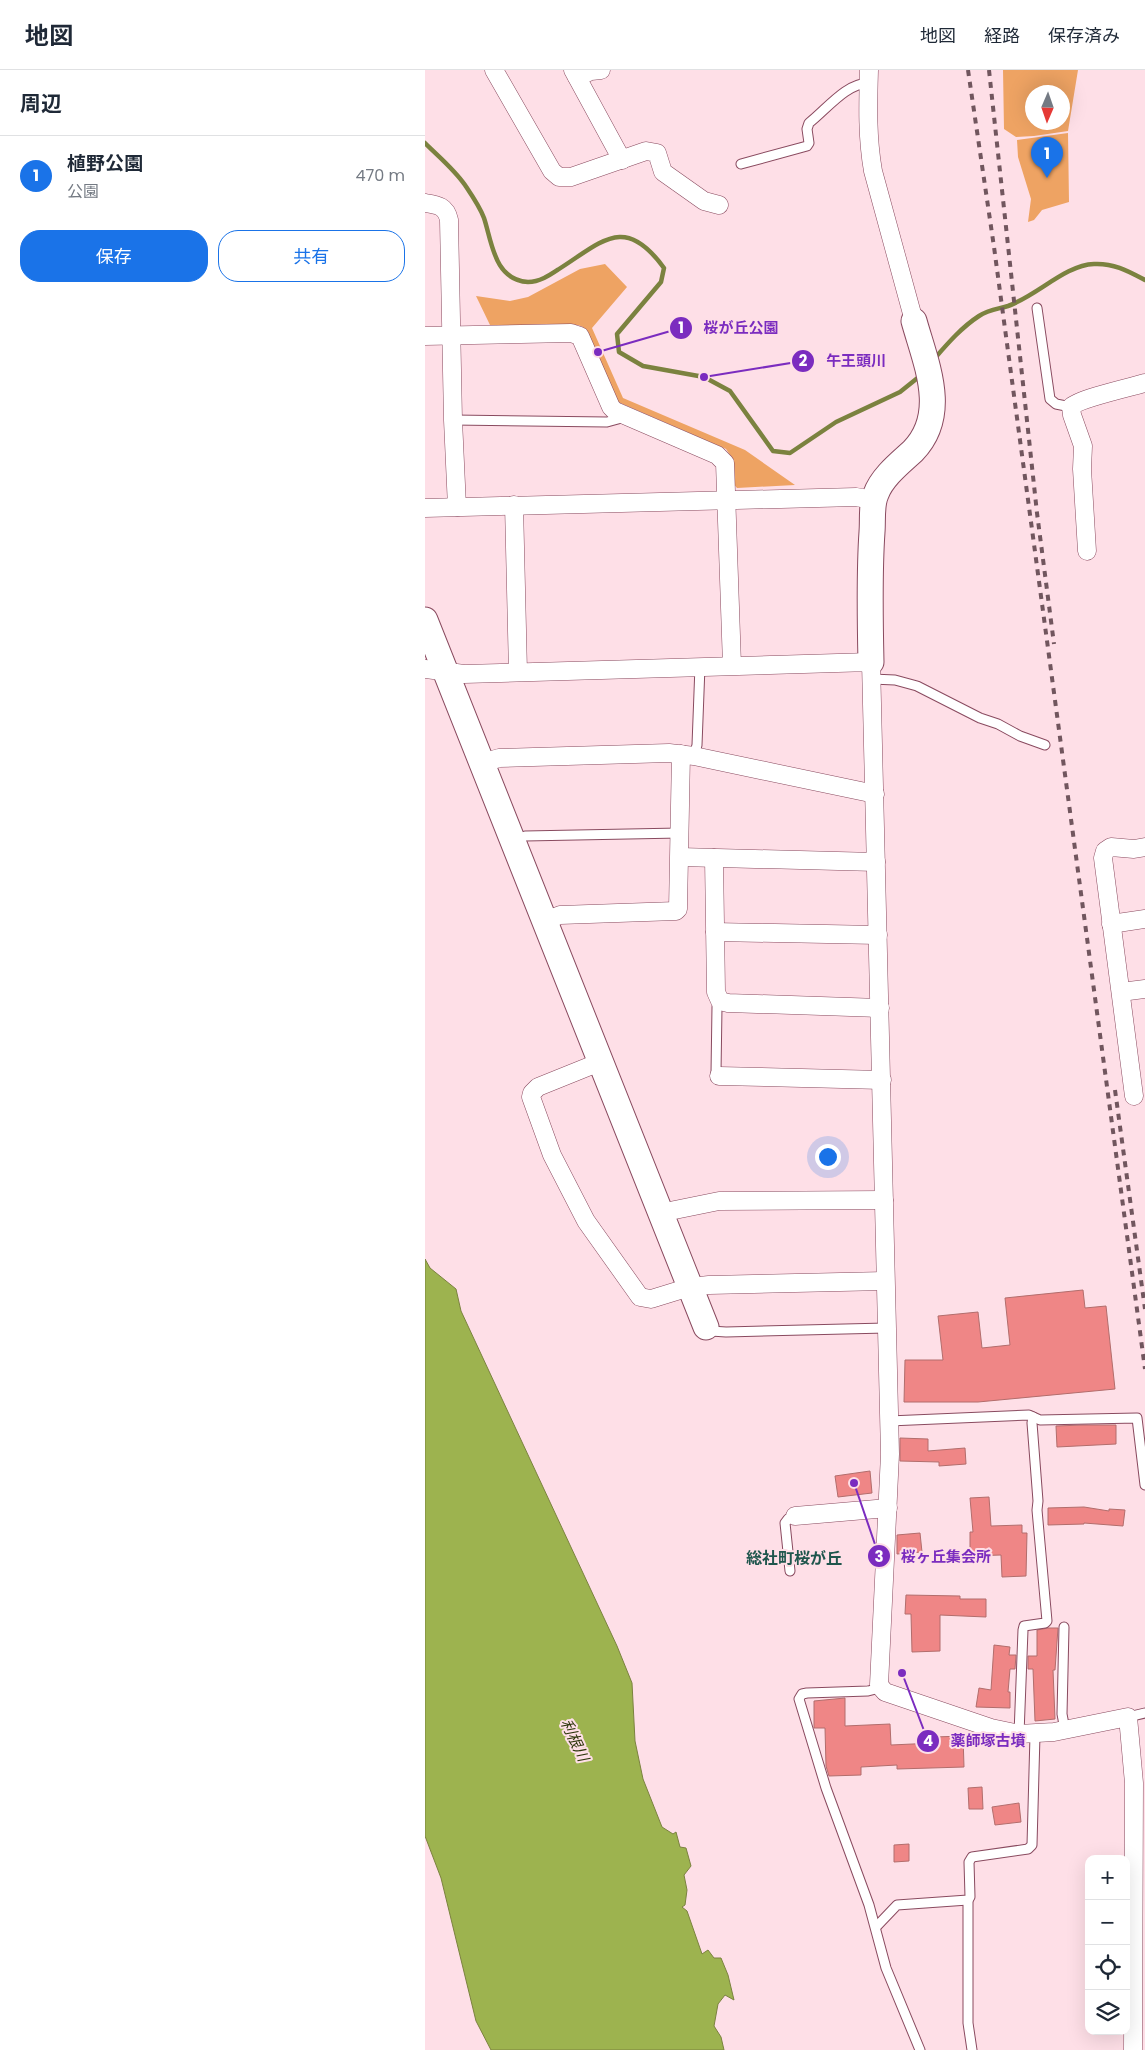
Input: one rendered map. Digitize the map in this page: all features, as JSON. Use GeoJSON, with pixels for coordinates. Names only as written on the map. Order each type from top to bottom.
{"type":"FeatureCollection","features":[{"type":"Feature","properties":{"kind":"street"},"geometry":{"type":"LineString","coordinates":[[494,70],[552,171],[559,177],[571,177],[646,151],[657,153],[663,172],[704,201],[719,204]]}},
{"type":"Feature","properties":{"kind":"street"},"geometry":{"type":"LineString","coordinates":[[601,70],[575,74],[622,160]]}},
{"type":"Feature","properties":{"kind":"street"},"geometry":{"type":"LineString","coordinates":[[869,76],[867,118],[873,172],[928,372],[933,411],[927,432],[916,447],[883,481],[874,500],[869,576],[890,1454],[878,1678],[880,1688],[885,1692],[991,1728],[1027,1734],[1065,1730],[1128,1717],[1134,1783],[1133,2050]]}},
{"type":"Feature","properties":{"kind":"street"},"geometry":{"type":"LineString","coordinates":[[425,203],[438,204],[443,207],[449,220],[453,420],[457,507]]}},
{"type":"Feature","properties":{"kind":"street"},"geometry":{"type":"LineString","coordinates":[[425,336],[571,333],[580,336],[611,407],[621,415],[720,456],[725,464],[727,499],[731,665]]}},
{"type":"Feature","properties":{"kind":"street"},"geometry":{"type":"LineString","coordinates":[[1087,551],[1083,488],[1083,446],[1071,407],[1087,399],[1145,383]]}},
{"type":"Feature","properties":{"kind":"street"},"geometry":{"type":"LineString","coordinates":[[425,508],[727,499],[856,497],[874,500]]}},
{"type":"Feature","properties":{"kind":"street"},"geometry":{"type":"LineString","coordinates":[[514,505],[518,672]]}},
{"type":"Feature","properties":{"kind":"street"},"geometry":{"type":"LineString","coordinates":[[425,620],[435,671],[482,763],[706,1327]]}},
{"type":"Feature","properties":{"kind":"street"},"geometry":{"type":"LineString","coordinates":[[435,671],[464,674],[731,665],[871,670]]}},
{"type":"Feature","properties":{"kind":"street"},"geometry":{"type":"LineString","coordinates":[[482,763],[499,758],[688,755],[875,794]]}},
{"type":"Feature","properties":{"kind":"street"},"geometry":{"type":"LineString","coordinates":[[545,921],[560,915],[676,911],[678,909],[680,833],[688,755]]}},
{"type":"Feature","properties":{"kind":"street"},"geometry":{"type":"LineString","coordinates":[[1134,1096],[1137,1056],[1121,992],[1103,854],[1111,847],[1134,849],[1145,847]]}},
{"type":"Feature","properties":{"kind":"street"},"geometry":{"type":"LineString","coordinates":[[680,857],[876,862]]}},
{"type":"Feature","properties":{"kind":"street"},"geometry":{"type":"LineString","coordinates":[[714,858],[716,992],[720,1001],[728,1003],[880,1008]]}},
{"type":"Feature","properties":{"kind":"street"},"geometry":{"type":"LineString","coordinates":[[1111,924],[1145,919]]}},
{"type":"Feature","properties":{"kind":"street"},"geometry":{"type":"LineString","coordinates":[[715,932],[878,935]]}},
{"type":"Feature","properties":{"kind":"street"},"geometry":{"type":"LineString","coordinates":[[1121,992],[1145,989]]}},
{"type":"Feature","properties":{"kind":"street"},"geometry":{"type":"LineString","coordinates":[[600,1062],[538,1087],[532,1092],[532,1102],[553,1155],[586,1221],[640,1297],[651,1299],[690,1287],[885,1281]]}},
{"type":"Feature","properties":{"kind":"street"},"geometry":{"type":"LineString","coordinates":[[719,1076],[882,1080]]}},
{"type":"Feature","properties":{"kind":"street"},"geometry":{"type":"LineString","coordinates":[[661,1213],[719,1201],[884,1200]]}},
{"type":"Feature","properties":{"kind":"street"},"geometry":{"type":"LineString","coordinates":[[795,1516],[888,1508]]}},
{"type":"Feature","properties":{"kind":"lane"},"geometry":{"type":"LineString","coordinates":[[741,164],[807,146],[809,143],[807,129],[809,123],[844,93],[869,76]]}},
{"type":"Feature","properties":{"kind":"lane"},"geometry":{"type":"LineString","coordinates":[[1037,308],[1050,399],[1056,404],[1071,407]]}},
{"type":"Feature","properties":{"kind":"lane"},"geometry":{"type":"LineString","coordinates":[[453,420],[607,422],[618,419],[621,415]]}},
{"type":"Feature","properties":{"kind":"lane"},"geometry":{"type":"LineString","coordinates":[[688,755],[697,745],[700,666]]}},
{"type":"Feature","properties":{"kind":"lane"},"geometry":{"type":"LineString","coordinates":[[871,670],[895,680],[917,686],[980,718],[1045,745]]}},
{"type":"Feature","properties":{"kind":"lane"},"geometry":{"type":"LineString","coordinates":[[513,842],[525,836],[680,833]]}},
{"type":"Feature","properties":{"kind":"lane"},"geometry":{"type":"LineString","coordinates":[[719,1076],[716,1073],[717,1008],[720,1001]]}},
{"type":"Feature","properties":{"kind":"lane"},"geometry":{"type":"LineString","coordinates":[[706,1327],[711,1331],[726,1332],[886,1328]]}},
{"type":"Feature","properties":{"kind":"lane"},"geometry":{"type":"LineString","coordinates":[[889,1421],[1029,1415],[1040,1420],[1137,1418],[1145,1485]]}},
{"type":"Feature","properties":{"kind":"lane"},"geometry":{"type":"LineString","coordinates":[[972,2050],[968,2023],[969,1862],[972,1857],[1028,1849],[1032,1845],[1033,1741],[1027,1734],[1023,1630],[1024,1626],[1045,1624],[1047,1621],[1037,1510],[1033,1417]]}},
{"type":"Feature","properties":{"kind":"lane"},"geometry":{"type":"LineString","coordinates":[[790,1571],[785,1523],[788,1519],[795,1516]]}},
{"type":"Feature","properties":{"kind":"lane"},"geometry":{"type":"LineString","coordinates":[[1064,1627],[1062,1714],[1065,1730]]}},
{"type":"Feature","properties":{"kind":"lane"},"geometry":{"type":"LineString","coordinates":[[880,1688],[868,1691],[807,1693],[801,1694],[799,1699],[826,1788],[869,1905],[886,1968],[920,2050]]}},
{"type":"Feature","properties":{"kind":"lane"},"geometry":{"type":"LineString","coordinates":[[1128,1717],[1145,1713]]}},
{"type":"Feature","properties":{"kind":"lane"},"geometry":{"type":"LineString","coordinates":[[876,1927],[897,1905],[968,1900]]}},
{"type":"Feature","properties":{"kind":"shaded area"},"geometry":{"type":"Polygon","coordinates":[[[1003,70],[1078,70],[1070,119],[1070,85],[1025,85],[1025,130],[1068,131],[1016,137],[1004,129],[1003,70]]]}},
{"type":"Feature","properties":{"kind":"shaded area"},"geometry":{"type":"Polygon","coordinates":[[[1068,133],[1069,202],[1042,210],[1034,220],[1028,222],[1031,199],[1018,157],[1017,140],[1068,133]]]}},
{"type":"Feature","properties":{"kind":"shaded area"},"geometry":{"type":"Polygon","coordinates":[[[605,264],[627,287],[592,328],[623,398],[745,450],[795,485],[737,488],[732,482],[730,455],[726,449],[618,402],[583,327],[578,325],[490,325],[476,296],[510,301],[528,297],[580,269],[605,264]]]}},
{"type":"Feature","properties":{"kind":"water","name":"利根川"},"geometry":{"type":"Polygon","coordinates":[[[425,1259],[430,1268],[456,1289],[461,1311],[617,1646],[632,1683],[635,1741],[643,1779],[662,1827],[673,1834],[676,1832],[680,1847],[686,1848],[691,1866],[684,1875],[687,1890],[685,1905],[682,1907],[687,1911],[702,1954],[708,1950],[714,1958],[721,1958],[728,1975],[734,2000],[725,1995],[718,2004],[714,2026],[721,2037],[724,2050],[491,2050],[476,2021],[441,1878],[425,1836],[425,1259]]]}},
{"type":"Feature","properties":{"kind":"building"},"geometry":{"type":"Polygon","coordinates":[[[1083,1290],[1085,1308],[1106,1306],[1115,1389],[978,1402],[904,1402],[905,1360],[943,1360],[938,1316],[978,1312],[982,1348],[1010,1345],[1005,1298],[1083,1290]]]}},
{"type":"Feature","properties":{"kind":"building"},"geometry":{"type":"Polygon","coordinates":[[[1116,1425],[1116,1444],[1057,1447],[1056,1426],[1116,1425]]]}},
{"type":"Feature","properties":{"kind":"building"},"geometry":{"type":"Polygon","coordinates":[[[900,1438],[928,1439],[928,1451],[965,1448],[966,1464],[939,1466],[939,1462],[900,1461],[900,1438]]]}},
{"type":"Feature","properties":{"kind":"building"},"geometry":{"type":"Polygon","coordinates":[[[870,1471],[872,1493],[838,1497],[835,1476],[870,1471]]]}},
{"type":"Feature","properties":{"kind":"building"},"geometry":{"type":"Polygon","coordinates":[[[989,1497],[991,1526],[1022,1525],[1022,1533],[1027,1533],[1026,1576],[1002,1577],[1001,1555],[970,1556],[970,1532],[973,1532],[970,1498],[989,1497]]]}},
{"type":"Feature","properties":{"kind":"building"},"geometry":{"type":"Polygon","coordinates":[[[1084,1507],[1109,1511],[1109,1509],[1125,1510],[1123,1526],[1084,1523],[1048,1525],[1048,1508],[1084,1507]]]}},
{"type":"Feature","properties":{"kind":"building"},"geometry":{"type":"Polygon","coordinates":[[[920,1533],[922,1552],[897,1554],[897,1535],[920,1533]]]}},
{"type":"Feature","properties":{"kind":"building"},"geometry":{"type":"Polygon","coordinates":[[[906,1595],[960,1596],[960,1599],[986,1599],[986,1617],[940,1615],[940,1651],[912,1652],[911,1614],[905,1614],[906,1595]]]}},
{"type":"Feature","properties":{"kind":"building"},"geometry":{"type":"Polygon","coordinates":[[[1058,1628],[1055,1670],[1053,1670],[1055,1719],[1035,1721],[1033,1669],[1028,1669],[1028,1656],[1037,1656],[1037,1630],[1058,1628]]]}},
{"type":"Feature","properties":{"kind":"building"},"geometry":{"type":"Polygon","coordinates":[[[994,1645],[1010,1647],[1009,1655],[1016,1655],[1015,1669],[1010,1669],[1008,1692],[1010,1692],[1010,1708],[976,1707],[979,1688],[991,1690],[994,1645]]]}},
{"type":"Feature","properties":{"kind":"building"},"geometry":{"type":"Polygon","coordinates":[[[845,1698],[845,1726],[890,1724],[891,1745],[934,1743],[934,1737],[963,1736],[964,1767],[897,1769],[897,1765],[861,1767],[861,1775],[829,1776],[826,1766],[825,1728],[814,1728],[814,1701],[845,1698]]]}},
{"type":"Feature","properties":{"kind":"building"},"geometry":{"type":"Polygon","coordinates":[[[982,1787],[983,1809],[969,1809],[968,1788],[982,1787]]]}},
{"type":"Feature","properties":{"kind":"building"},"geometry":{"type":"Polygon","coordinates":[[[1019,1803],[1021,1822],[995,1825],[992,1807],[1019,1803]]]}},
{"type":"Feature","properties":{"kind":"building"},"geometry":{"type":"Polygon","coordinates":[[[909,1844],[909,1861],[894,1862],[894,1845],[909,1844]]]}},
{"type":"Feature","properties":{"kind":"waterway"},"geometry":{"type":"LineString","coordinates":[[425,143],[461,179],[484,218],[496,258],[508,275],[517,280],[532,282],[541,279],[552,274],[588,249],[613,238],[625,237],[637,241],[650,251],[664,268],[661,282],[617,334],[619,352],[643,366],[704,377],[730,391],[773,451],[790,453],[836,422],[900,392],[920,376]]}},
{"type":"Feature","properties":{"kind":"waterway"},"geometry":{"type":"LineString","coordinates":[[935,358],[961,330],[979,316],[1019,301],[1072,270],[1083,266],[1101,264],[1114,266],[1145,280]]}},
{"type":"Feature","properties":{"kind":"railway"},"geometry":{"type":"LineString","coordinates":[[968,70],[994,247],[1145,1369]]}},
{"type":"Feature","properties":{"kind":"railway"},"geometry":{"type":"LineString","coordinates":[[989,70],[1037,513],[1054,644]]}},
{"type":"Feature","properties":{"kind":"railway"},"geometry":{"type":"LineString","coordinates":[[1115,1090],[1145,1309]]}},
{"type":"Feature","properties":{"kind":"place","name":"植野公園"},"geometry":{"type":"Point","coordinates":[1047,178]}},
{"type":"Feature","properties":{"kind":"place","name":"桜が丘公園"},"geometry":{"type":"Point","coordinates":[598,352]}},
{"type":"Feature","properties":{"kind":"place","name":"午王頭川"},"geometry":{"type":"Point","coordinates":[704,377]}},
{"type":"Feature","properties":{"kind":"place","name":"桜ヶ丘集会所"},"geometry":{"type":"Point","coordinates":[854,1483]}},
{"type":"Feature","properties":{"kind":"place","name":"薬師塚古墳"},"geometry":{"type":"Point","coordinates":[902,1673]}},
{"type":"Feature","properties":{"kind":"district","name":"総社町桜が丘"},"geometry":{"type":"Point","coordinates":[794,1558]}}]}
